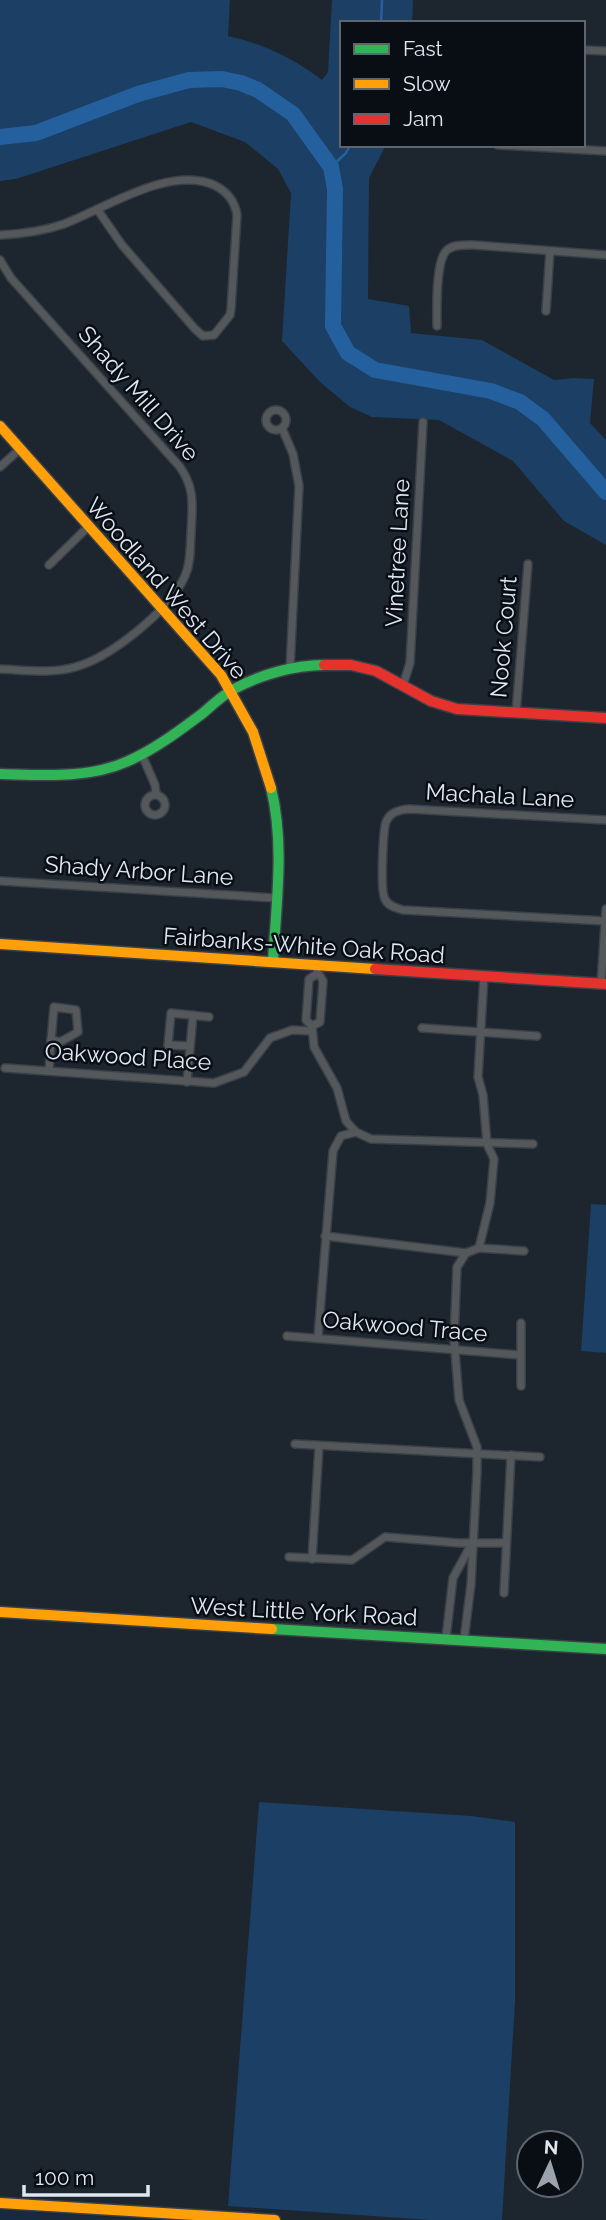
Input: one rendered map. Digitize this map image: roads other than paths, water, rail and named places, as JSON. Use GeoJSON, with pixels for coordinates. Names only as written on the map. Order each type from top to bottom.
{"type":"FeatureCollection","features":[{"type":"Feature","properties":{"kind":"street"},"geometry":{"type":"LineString","coordinates":[[585,50],[606,51]]}},
{"type":"Feature","properties":{"kind":"street"},"geometry":{"type":"LineString","coordinates":[[529,147],[606,152]]}},
{"type":"Feature","properties":{"kind":"street"},"geometry":{"type":"LineString","coordinates":[[0,236],[62,224],[97,209],[151,188],[182,180],[207,182],[229,195],[237,215],[230,315],[214,335],[203,336],[122,245],[97,209]]}},
{"type":"Feature","properties":{"kind":"street"},"geometry":{"type":"LineString","coordinates":[[437,326],[440,268],[448,249],[460,245],[474,245],[606,255]]}},
{"type":"Feature","properties":{"kind":"street"},"geometry":{"type":"LineString","coordinates":[[546,311],[550,251]]}},
{"type":"Feature","properties":{"kind":"street","name":"Shady Mill Drive"},"geometry":{"type":"LineString","coordinates":[[0,260],[11,278],[180,467],[190,483],[192,499],[189,566],[178,589],[163,607],[112,650],[87,664],[58,670],[0,669]]}},
{"type":"Feature","properties":{"kind":"street","name":"Vinetree Lane"},"geometry":{"type":"LineString","coordinates":[[403,685],[410,663],[424,422]]}},
{"type":"Feature","properties":{"kind":"street","name":"Woodland West Drive"},"geometry":{"type":"LineString","coordinates":[[0,426],[163,607],[232,690],[264,757],[278,837],[273,962]]}},
{"type":"Feature","properties":{"kind":"street"},"geometry":{"type":"LineString","coordinates":[[282,428],[293,454],[299,486],[290,668]]}},
{"type":"Feature","properties":{"kind":"street"},"geometry":{"type":"LineString","coordinates":[[0,467],[20,449]]}},
{"type":"Feature","properties":{"kind":"street"},"geometry":{"type":"LineString","coordinates":[[48,565],[89,526]]}},
{"type":"Feature","properties":{"kind":"street","name":"Nook Court"},"geometry":{"type":"LineString","coordinates":[[516,713],[528,565]]}},
{"type":"Feature","properties":{"kind":"street"},"geometry":{"type":"LineString","coordinates":[[0,774],[52,776],[108,769],[142,755],[171,737],[232,690],[256,679],[308,665],[351,665],[376,671],[444,706],[606,719]]}},
{"type":"Feature","properties":{"kind":"street"},"geometry":{"type":"LineString","coordinates":[[142,755],[156,794]]}},
{"type":"Feature","properties":{"kind":"street","name":"Machala Lane"},"geometry":{"type":"LineString","coordinates":[[605,921],[403,910],[389,905],[385,900],[383,888],[385,824],[392,814],[409,809],[606,820]]}},
{"type":"Feature","properties":{"kind":"street","name":"Shady Arbor Lane"},"geometry":{"type":"LineString","coordinates":[[0,881],[276,898]]}},
{"type":"Feature","properties":{"kind":"street"},"geometry":{"type":"LineString","coordinates":[[603,984],[606,909]]}},
{"type":"Feature","properties":{"kind":"street"},"geometry":{"type":"LineString","coordinates":[[0,944],[0,954]]}},
{"type":"Feature","properties":{"kind":"street","name":"Fairbanks-White Oak Road"},"geometry":{"type":"LineString","coordinates":[[0,944],[273,962],[318,970],[484,975],[603,984]]}},
{"type":"Feature","properties":{"kind":"street"},"geometry":{"type":"LineString","coordinates":[[312,1028],[320,1022],[323,981],[318,970],[309,979],[306,1020],[312,1028],[314,1047],[337,1088],[346,1121],[356,1132],[371,1139],[533,1144]]}},
{"type":"Feature","properties":{"kind":"street"},"geometry":{"type":"LineString","coordinates":[[480,1248],[492,1188],[494,1159],[487,1144],[478,1077],[484,975]]}},
{"type":"Feature","properties":{"kind":"street"},"geometry":{"type":"LineString","coordinates":[[49,1071],[51,1040],[54,1007],[76,1010],[78,1032],[60,1042],[51,1040]]}},
{"type":"Feature","properties":{"kind":"street"},"geometry":{"type":"LineString","coordinates":[[190,1046],[168,1045],[171,1013],[209,1017]]}},
{"type":"Feature","properties":{"kind":"street"},"geometry":{"type":"LineString","coordinates":[[187,1082],[193,1015]]}},
{"type":"Feature","properties":{"kind":"street","name":"Oakwood Place"},"geometry":{"type":"LineString","coordinates":[[5,1068],[214,1083],[244,1072],[270,1038],[292,1030],[312,1028]]}},
{"type":"Feature","properties":{"kind":"street"},"geometry":{"type":"LineString","coordinates":[[422,1028],[537,1036]]}},
{"type":"Feature","properties":{"kind":"street"},"geometry":{"type":"LineString","coordinates":[[318,1337],[334,1152],[341,1136],[356,1132]]}},
{"type":"Feature","properties":{"kind":"street"},"geometry":{"type":"LineString","coordinates":[[326,1236],[466,1253],[480,1248],[524,1251]]}},
{"type":"Feature","properties":{"kind":"street"},"geometry":{"type":"LineString","coordinates":[[464,1640],[477,1454],[477,1447],[459,1400],[455,1351],[457,1267],[466,1253]]}},
{"type":"Feature","properties":{"kind":"street"},"geometry":{"type":"LineString","coordinates":[[521,1324],[521,1386]]}},
{"type":"Feature","properties":{"kind":"street","name":"Oakwood Trace"},"geometry":{"type":"LineString","coordinates":[[287,1336],[520,1355]]}},
{"type":"Feature","properties":{"kind":"street"},"geometry":{"type":"LineString","coordinates":[[295,1444],[540,1457]]}},
{"type":"Feature","properties":{"kind":"street"},"geometry":{"type":"LineString","coordinates":[[313,1559],[319,1446]]}},
{"type":"Feature","properties":{"kind":"street"},"geometry":{"type":"LineString","coordinates":[[504,1593],[511,1455]]}},
{"type":"Feature","properties":{"kind":"street"},"geometry":{"type":"LineString","coordinates":[[289,1558],[352,1560],[385,1537],[459,1543],[506,1543]]}},
{"type":"Feature","properties":{"kind":"street"},"geometry":{"type":"LineString","coordinates":[[446,1638],[453,1578],[473,1541]]}},
{"type":"Feature","properties":{"kind":"street","name":"West Little York Road"},"geometry":{"type":"LineString","coordinates":[[0,1612],[606,1648]]}},
{"type":"Feature","properties":{"kind":"street"},"geometry":{"type":"LineString","coordinates":[[0,2203],[275,2220]]}},
{"type":"Feature","properties":{"kind":"waterway"},"geometry":{"type":"LineString","coordinates":[[381,21],[382,0]]}},
{"type":"Feature","properties":{"kind":"waterway"},"geometry":{"type":"LineString","coordinates":[[0,137],[36,133],[138,94],[189,80],[222,79],[258,90],[293,114],[331,167],[335,189],[333,326],[348,353],[375,370],[491,391],[520,402],[543,419],[606,492]]}},
{"type":"Feature","properties":{"kind":"waterway"},"geometry":{"type":"LineString","coordinates":[[331,167],[349,147]]}}]}
